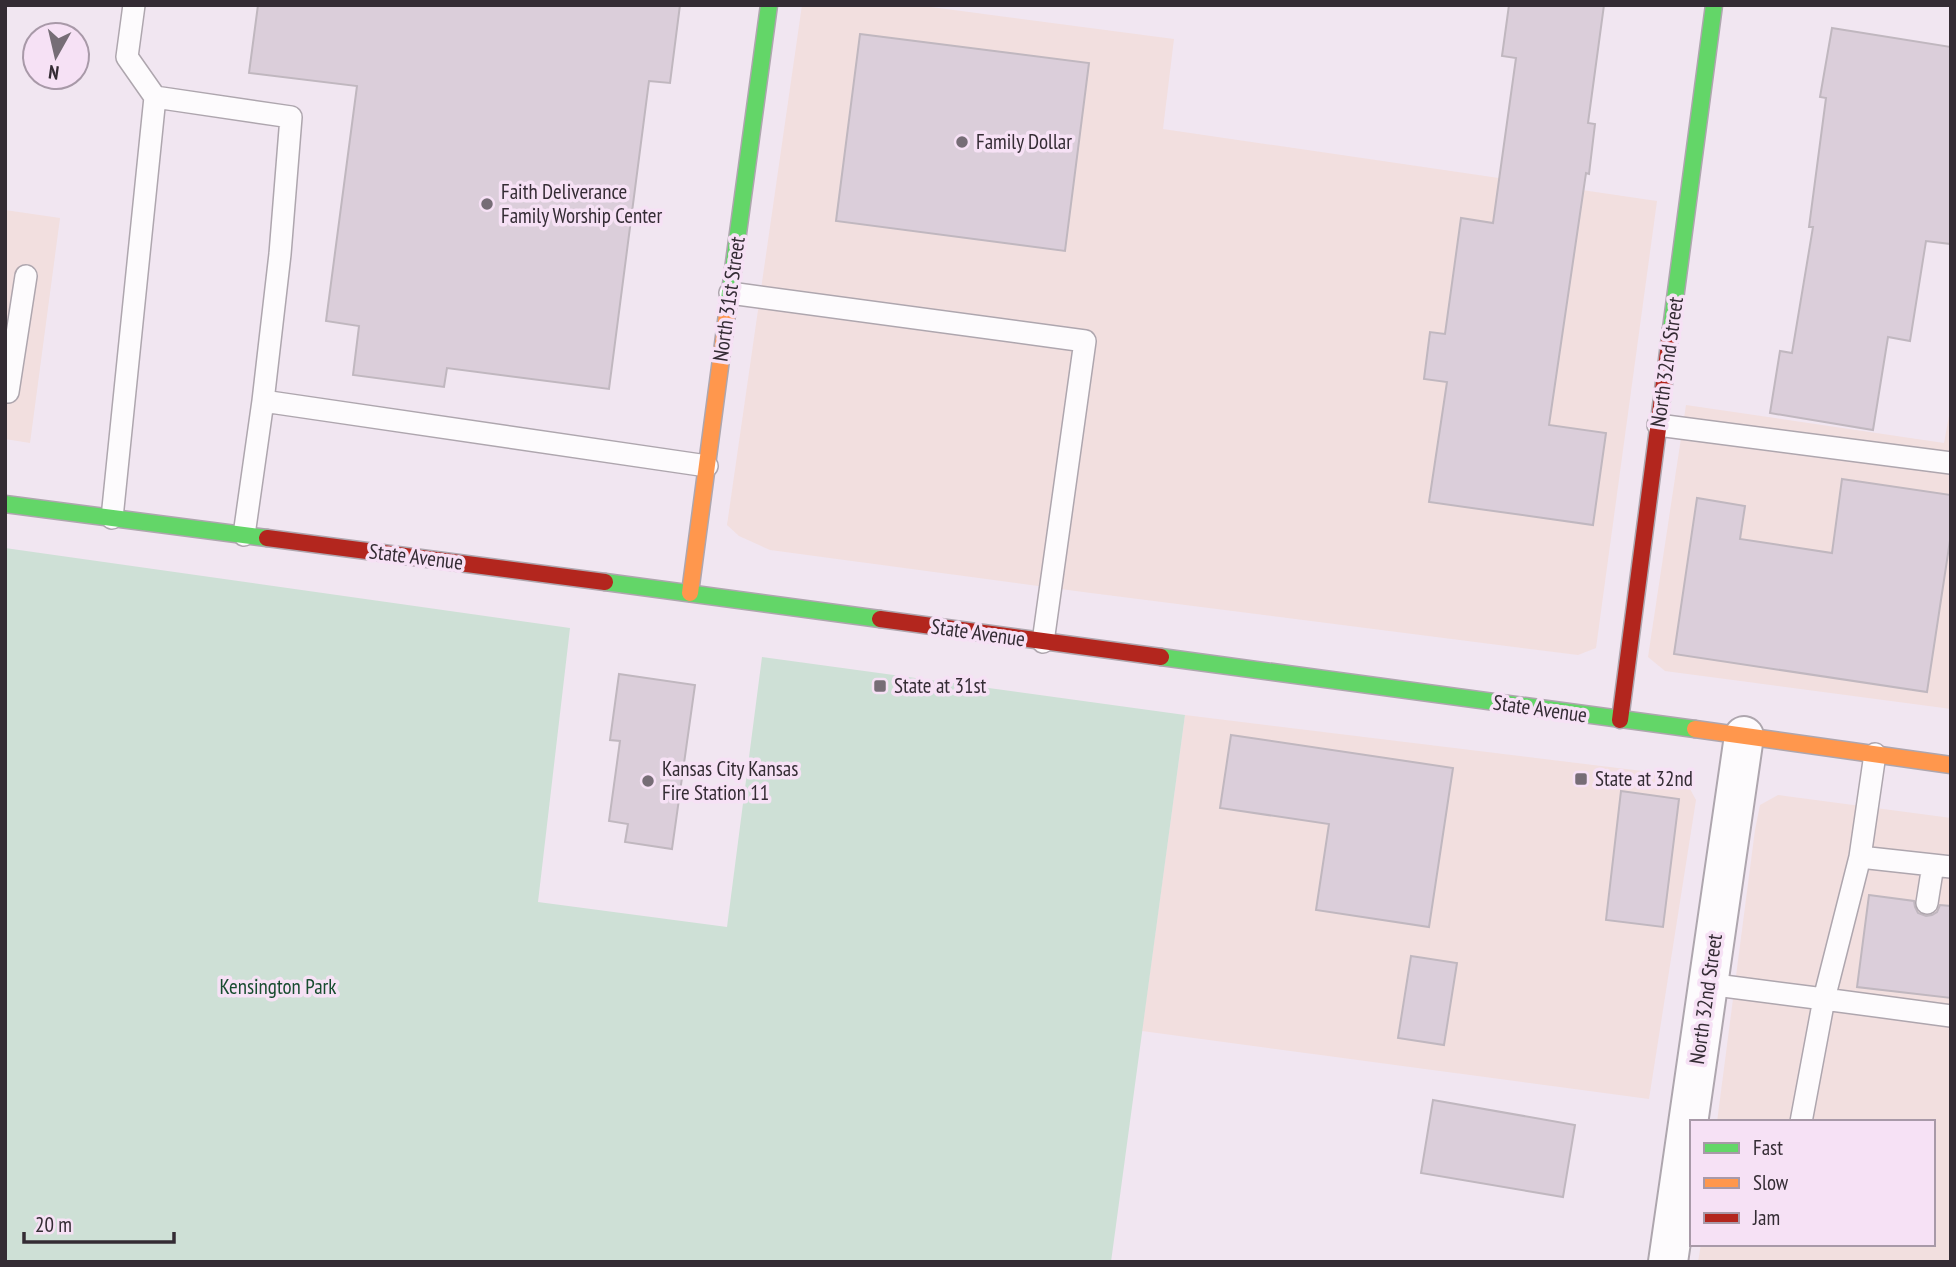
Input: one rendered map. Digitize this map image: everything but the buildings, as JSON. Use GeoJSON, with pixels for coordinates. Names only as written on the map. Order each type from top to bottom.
{"type":"FeatureCollection","features":[{"type":"Feature","properties":{"kind":"main road","name":"North 31st Street"},"geometry":{"type":"LineString","coordinates":[[690,593],[769,5]]}},
{"type":"Feature","properties":{"kind":"main road","name":"North 32nd Street"},"geometry":{"type":"LineString","coordinates":[[1620,720],[1714,5]]}},
{"type":"Feature","properties":{"kind":"main road","name":"State Avenue"},"geometry":{"type":"LineString","coordinates":[[5,504],[690,593],[1951,765]]}},
{"type":"Feature","properties":{"kind":"street","name":"North 32nd Street"},"geometry":{"type":"LineString","coordinates":[[1693,1120],[1708,984],[1744,736]]}},
{"type":"Feature","properties":{"kind":"street","name":"North 32nd Street"},"geometry":{"type":"LineString","coordinates":[[1668,1262],[1690,1138]]}},
{"type":"Feature","properties":{"kind":"lane"},"geometry":{"type":"LineString","coordinates":[[112,518],[155,97],[127,57],[134,5]]}},
{"type":"Feature","properties":{"kind":"lane"},"geometry":{"type":"LineString","coordinates":[[155,97],[291,117],[264,401],[244,535]]}},
{"type":"Feature","properties":{"kind":"lane"},"geometry":{"type":"LineString","coordinates":[[5,391],[8,392],[26,276]]}},
{"type":"Feature","properties":{"kind":"lane"},"geometry":{"type":"LineString","coordinates":[[730,293],[1085,341],[1042,642]]}},
{"type":"Feature","properties":{"kind":"lane"},"geometry":{"type":"LineString","coordinates":[[264,401],[707,466]]}},
{"type":"Feature","properties":{"kind":"lane"},"geometry":{"type":"LineString","coordinates":[[1658,425],[1951,463]]}},
{"type":"Feature","properties":{"kind":"lane"},"geometry":{"type":"LineString","coordinates":[[1801,1120],[1824,999],[1860,857],[1875,754]]}},
{"type":"Feature","properties":{"kind":"lane"},"geometry":{"type":"LineString","coordinates":[[1860,857],[1942,866],[1927,903]]}},
{"type":"Feature","properties":{"kind":"lane"},"geometry":{"type":"LineString","coordinates":[[1708,984],[1824,999],[1913,1002],[1951,1016]]}},
{"type":"Feature","properties":{"kind":"shaded area"},"geometry":{"type":"Polygon","coordinates":[[[802,5],[916,5],[1174,39],[1163,129],[1657,201],[1596,648],[1578,655],[1091,593],[770,550],[739,536],[727,525],[802,5]]]}},
{"type":"Feature","properties":{"kind":"shaded area"},"geometry":{"type":"Polygon","coordinates":[[[5,210],[60,218],[30,443],[5,439],[5,210]]]}},
{"type":"Feature","properties":{"kind":"shaded area"},"geometry":{"type":"Polygon","coordinates":[[[1686,405],[1944,443],[1951,405],[1951,709],[1665,671],[1648,657],[1686,405]]]}},
{"type":"Feature","properties":{"kind":"shaded area"},"geometry":{"type":"Polygon","coordinates":[[[1185,715],[1683,776],[1696,800],[1649,1099],[1142,1031],[1185,715]]]}},
{"type":"Feature","properties":{"kind":"shaded area"},"geometry":{"type":"Polygon","coordinates":[[[1778,795],[1951,818],[1951,1262],[1698,1262],[1701,1246],[1935,1246],[1935,1120],[1717,1120],[1760,805],[1778,795]]]}},
{"type":"Feature","properties":{"kind":"green space","name":"Kensington Park"},"geometry":{"type":"Polygon","coordinates":[[[5,548],[570,628],[538,902],[727,927],[762,657],[1185,715],[1111,1262],[5,1262],[5,548]]]}},
{"type":"Feature","properties":{"kind":"traffic: fast"},"geometry":{"type":"LineString","coordinates":[[727,314],[769,5]]}},
{"type":"Feature","properties":{"kind":"traffic: fast"},"geometry":{"type":"LineString","coordinates":[[1671,329],[1714,5]]}},
{"type":"Feature","properties":{"kind":"traffic: fast"},"geometry":{"type":"LineString","coordinates":[[5,504],[267,538]]}},
{"type":"Feature","properties":{"kind":"traffic: fast"},"geometry":{"type":"LineString","coordinates":[[605,582],[880,619]]}},
{"type":"Feature","properties":{"kind":"traffic: fast"},"geometry":{"type":"LineString","coordinates":[[1161,657],[1695,729]]}},
{"type":"Feature","properties":{"kind":"traffic: slow"},"geometry":{"type":"LineString","coordinates":[[690,593],[727,314]]}},
{"type":"Feature","properties":{"kind":"traffic: slow"},"geometry":{"type":"LineString","coordinates":[[1695,729],[1951,765]]}},
{"type":"Feature","properties":{"kind":"traffic: jam"},"geometry":{"type":"LineString","coordinates":[[1620,720],[1671,329]]}},
{"type":"Feature","properties":{"kind":"traffic: jam"},"geometry":{"type":"LineString","coordinates":[[267,538],[605,582]]}},
{"type":"Feature","properties":{"kind":"traffic: jam"},"geometry":{"type":"LineString","coordinates":[[880,619],[1161,657]]}},
{"type":"Feature","properties":{"kind":"place","name":"Family Dollar"},"geometry":{"type":"Point","coordinates":[962,142]}},
{"type":"Feature","properties":{"kind":"place","name":"Faith Deliverance Family Worship Center"},"geometry":{"type":"Point","coordinates":[487,204]}},
{"type":"Feature","properties":{"kind":"place","name":"State at 31st"},"geometry":{"type":"Point","coordinates":[880,686]}},
{"type":"Feature","properties":{"kind":"place","name":"State at 32nd"},"geometry":{"type":"Point","coordinates":[1581,779]}},
{"type":"Feature","properties":{"kind":"place","name":"Kansas City Kansas Fire Station 11"},"geometry":{"type":"Point","coordinates":[648,781]}}]}
